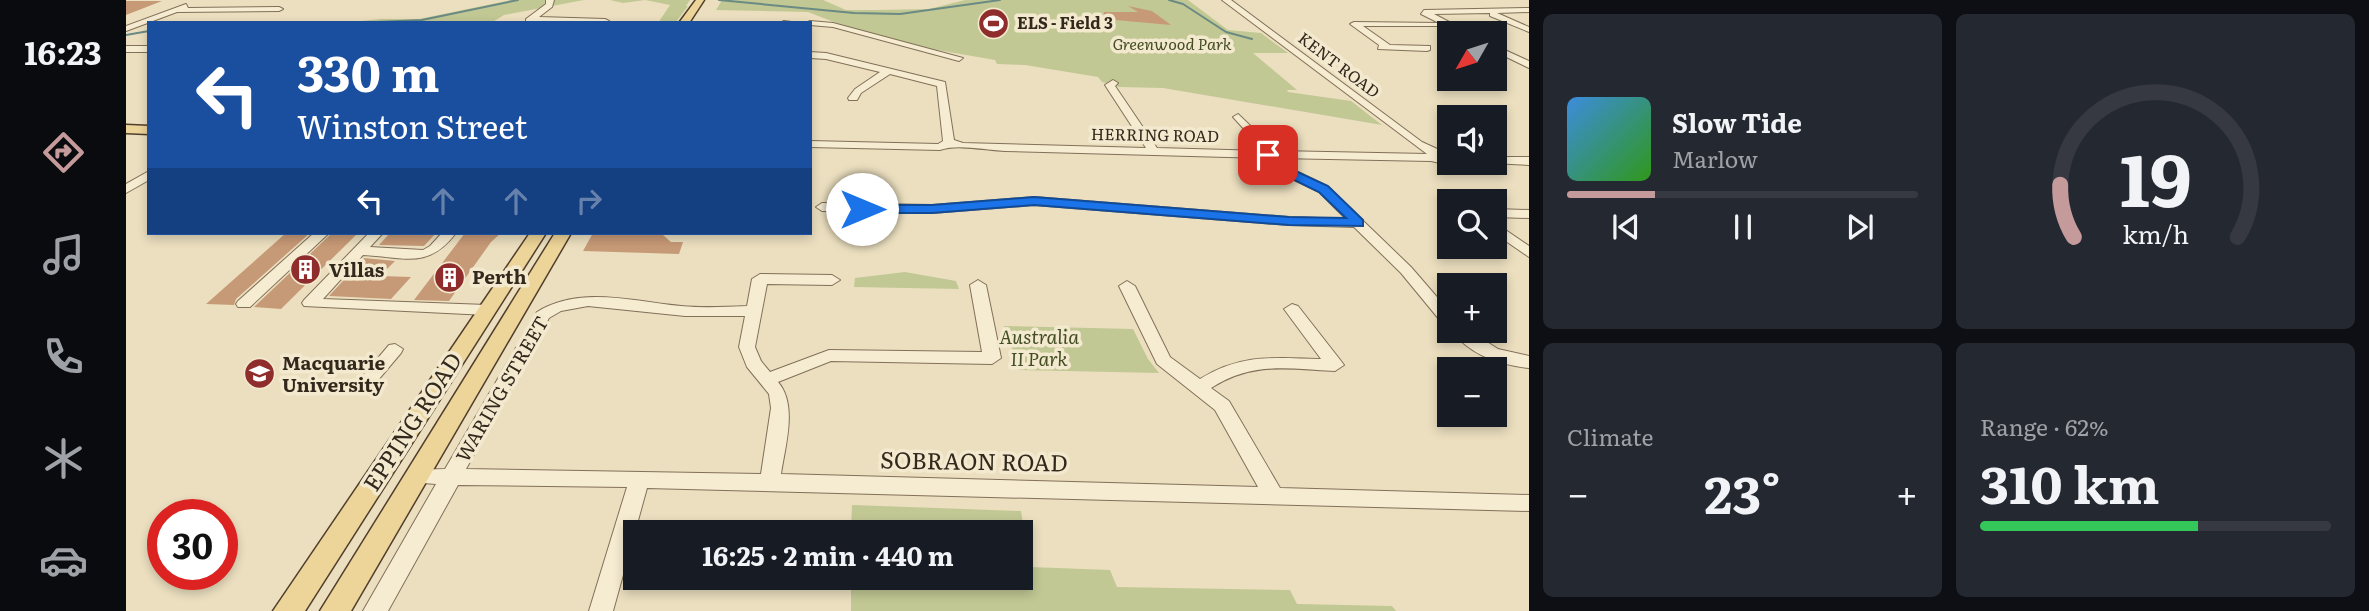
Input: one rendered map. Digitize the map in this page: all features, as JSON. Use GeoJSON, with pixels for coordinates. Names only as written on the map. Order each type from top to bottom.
{"type":"FeatureCollection","features":[{"type":"Feature","properties":{"kind":"main road"},"geometry":{"type":"LineString","coordinates":[[685,21],[699,1]]}},
{"type":"Feature","properties":{"kind":"main road"},"geometry":{"type":"LineString","coordinates":[[126,123],[147,123]]}},
{"type":"Feature","properties":{"kind":"main road"},"geometry":{"type":"LineString","coordinates":[[126,130],[147,130]]}},
{"type":"Feature","properties":{"kind":"main road","name":"EPPING ROAD"},"geometry":{"type":"LineString","coordinates":[[288,611],[536,235]]}},
{"type":"Feature","properties":{"kind":"main road","name":"EPPING ROAD"},"geometry":{"type":"LineString","coordinates":[[335,611],[563,235]]}},
{"type":"Feature","properties":{"kind":"street"},"geometry":{"type":"LineString","coordinates":[[126,27],[193,0]]}},
{"type":"Feature","properties":{"kind":"street"},"geometry":{"type":"LineString","coordinates":[[126,27],[202,0]]}},
{"type":"Feature","properties":{"kind":"street"},"geometry":{"type":"LineString","coordinates":[[529,21],[549,5],[550,0]]}},
{"type":"Feature","properties":{"kind":"street","name":"KENT ROAD"},"geometry":{"type":"LineString","coordinates":[[1226,0],[1432,156]]}},
{"type":"Feature","properties":{"kind":"street"},"geometry":{"type":"LineString","coordinates":[[1462,0],[1529,30]]}},
{"type":"Feature","properties":{"kind":"street"},"geometry":{"type":"LineString","coordinates":[[176,10],[279,9]]}},
{"type":"Feature","properties":{"kind":"street"},"geometry":{"type":"LineString","coordinates":[[1441,21],[1424,12],[1529,10]]}},
{"type":"Feature","properties":{"kind":"street"},"geometry":{"type":"LineString","coordinates":[[529,21],[605,21]]}},
{"type":"Feature","properties":{"kind":"street"},"geometry":{"type":"LineString","coordinates":[[1344,22],[1437,25]]}},
{"type":"Feature","properties":{"kind":"street"},"geometry":{"type":"LineString","coordinates":[[812,23],[833,25],[959,58]]}},
{"type":"Feature","properties":{"kind":"street"},"geometry":{"type":"LineString","coordinates":[[1354,24],[1388,47]]}},
{"type":"Feature","properties":{"kind":"street"},"geometry":{"type":"LineString","coordinates":[[1373,47],[1427,48]]}},
{"type":"Feature","properties":{"kind":"street"},"geometry":{"type":"LineString","coordinates":[[126,49],[147,49]]}},
{"type":"Feature","properties":{"kind":"street"},"geometry":{"type":"LineString","coordinates":[[1507,54],[1529,65]]}},
{"type":"Feature","properties":{"kind":"street"},"geometry":{"type":"LineString","coordinates":[[812,55],[826,56],[942,84],[944,144],[812,144]]}},
{"type":"Feature","properties":{"kind":"street"},"geometry":{"type":"LineString","coordinates":[[853,98],[858,91],[888,71]]}},
{"type":"Feature","properties":{"kind":"street"},"geometry":{"type":"LineString","coordinates":[[1113,83],[1110,85],[1154,152]]}},
{"type":"Feature","properties":{"kind":"street"},"geometry":{"type":"LineString","coordinates":[[1238,117],[1288,172],[1323,189],[1406,270],[1437,307]]}},
{"type":"Feature","properties":{"kind":"street","name":"HERRING ROAD"},"geometry":{"type":"LineString","coordinates":[[944,144],[955,151],[962,146],[1437,157]]}},
{"type":"Feature","properties":{"kind":"street"},"geometry":{"type":"LineString","coordinates":[[1507,160],[1529,161]]}},
{"type":"Feature","properties":{"kind":"street"},"geometry":{"type":"LineString","coordinates":[[126,189],[147,176]]}},
{"type":"Feature","properties":{"kind":"street"},"geometry":{"type":"LineString","coordinates":[[822,207],[932,209],[1034,201],[1289,221],[1358,223]]}},
{"type":"Feature","properties":{"kind":"street"},"geometry":{"type":"LineString","coordinates":[[1507,214],[1529,214]]}},
{"type":"Feature","properties":{"kind":"street"},"geometry":{"type":"LineString","coordinates":[[244,304],[320,235]]}},
{"type":"Feature","properties":{"kind":"street"},"geometry":{"type":"LineString","coordinates":[[374,235],[310,303],[487,310]]}},
{"type":"Feature","properties":{"kind":"street"},"geometry":{"type":"LineString","coordinates":[[358,251],[425,254],[435,249],[447,235]]}},
{"type":"Feature","properties":{"kind":"street"},"geometry":{"type":"LineString","coordinates":[[1507,236],[1529,253]]}},
{"type":"Feature","properties":{"kind":"street"},"geometry":{"type":"LineString","coordinates":[[770,482],[780,408],[778,393],[753,363],[747,347],[760,279],[832,280]]}},
{"type":"Feature","properties":{"kind":"street"},"geometry":{"type":"LineString","coordinates":[[768,379],[829,355],[992,358],[978,285]]}},
{"type":"Feature","properties":{"kind":"street"},"geometry":{"type":"LineString","coordinates":[[1127,286],[1163,360],[1222,407],[1274,496]]}},
{"type":"Feature","properties":{"kind":"street","name":"WARING STREET"},"geometry":{"type":"LineString","coordinates":[[375,611],[549,310],[576,303],[752,312]]}},
{"type":"Feature","properties":{"kind":"street"},"geometry":{"type":"LineString","coordinates":[[1199,388],[1221,374],[1253,363],[1335,365],[1292,309]]}},
{"type":"Feature","properties":{"kind":"street"},"geometry":{"type":"LineString","coordinates":[[1474,343],[1502,362],[1529,362]]}},
{"type":"Feature","properties":{"kind":"street"},"geometry":{"type":"LineString","coordinates":[[362,388],[395,349]]}},
{"type":"Feature","properties":{"kind":"street","name":"SOBRAON ROAD"},"geometry":{"type":"LineString","coordinates":[[417,476],[770,482],[1529,503]]}},
{"type":"Feature","properties":{"kind":"street"},"geometry":{"type":"LineString","coordinates":[[601,611],[639,481]]}},
{"type":"Feature","properties":{"kind":"green space"},"geometry":{"type":"Polygon","coordinates":[[[511,0],[584,0],[504,15],[494,21],[362,21],[419,19],[511,0]]]}},
{"type":"Feature","properties":{"kind":"green space"},"geometry":{"type":"Polygon","coordinates":[[[610,0],[645,0],[623,3],[610,0]]]}},
{"type":"Feature","properties":{"kind":"green space"},"geometry":{"type":"Polygon","coordinates":[[[645,0],[690,0],[677,21],[659,21],[670,5],[645,0]]]}},
{"type":"Feature","properties":{"kind":"green space","name":"Greenwood Park"},"geometry":{"type":"Polygon","coordinates":[[[722,0],[823,0],[846,10],[875,10],[929,9],[965,0],[1188,0],[1228,30],[1261,33],[1288,53],[1253,53],[1297,90],[1287,90],[1288,92],[1351,101],[1382,125],[1163,88],[1119,87],[1102,82],[1098,77],[1025,65],[997,64],[995,60],[920,47],[852,29],[808,12],[716,10],[722,0]]]}},
{"type":"Feature","properties":{"kind":"green space"},"geometry":{"type":"Polygon","coordinates":[[[905,272],[956,281],[959,289],[854,287],[855,278],[905,272]]]}},
{"type":"Feature","properties":{"kind":"green space","name":"Australia II Park"},"geometry":{"type":"Polygon","coordinates":[[[1004,326],[1133,329],[1148,359],[1159,373],[1018,370],[1020,360],[1008,343],[1004,326]]]}},
{"type":"Feature","properties":{"kind":"green space"},"geometry":{"type":"Polygon","coordinates":[[[852,505],[1021,511],[1022,520],[851,520],[852,505]]]}},
{"type":"Feature","properties":{"kind":"green space"},"geometry":{"type":"Polygon","coordinates":[[[1033,567],[1110,570],[1117,587],[1290,590],[1297,604],[1392,606],[1396,611],[851,611],[851,590],[1033,590],[1033,567]]]}},
{"type":"Feature","properties":{"kind":"building"},"geometry":{"type":"Polygon","coordinates":[[[126,1],[162,1],[126,15],[126,1]]]}},
{"type":"Feature","properties":{"kind":"building"},"geometry":{"type":"Polygon","coordinates":[[[1128,6],[1152,11],[1171,25],[1104,19],[1104,12],[1138,12],[1128,6]]]}},
{"type":"Feature","properties":{"kind":"building","name":"Villas"},"geometry":{"type":"Polygon","coordinates":[[[284,235],[308,235],[236,299],[234,305],[206,304],[284,235]]]}},
{"type":"Feature","properties":{"kind":"building","name":"Villas"},"geometry":{"type":"Polygon","coordinates":[[[330,235],[356,235],[281,309],[254,307],[330,235]]]}},
{"type":"Feature","properties":{"kind":"building"},"geometry":{"type":"Polygon","coordinates":[[[388,235],[434,235],[424,246],[379,245],[388,235]]]}},
{"type":"Feature","properties":{"kind":"building","name":"Perth"},"geometry":{"type":"Polygon","coordinates":[[[463,235],[499,235],[449,301],[414,300],[463,235]]]}},
{"type":"Feature","properties":{"kind":"building"},"geometry":{"type":"Polygon","coordinates":[[[592,235],[663,235],[671,242],[683,242],[679,254],[583,251],[592,235]]]}},
{"type":"Feature","properties":{"kind":"building"},"geometry":{"type":"Polygon","coordinates":[[[364,258],[395,261],[380,276],[411,277],[391,299],[329,296],[364,258]]]}},
{"type":"Feature","properties":{"kind":"waterway"},"geometry":{"type":"LineString","coordinates":[[400,21],[422,20],[518,0]]}},
{"type":"Feature","properties":{"kind":"waterway"},"geometry":{"type":"LineString","coordinates":[[719,0],[854,13],[900,14],[1000,0]]}},
{"type":"Feature","properties":{"kind":"waterway"},"geometry":{"type":"LineString","coordinates":[[1169,0],[1183,4],[1226,32],[1252,39]]}},
{"type":"Feature","properties":{"kind":"waterway"},"geometry":{"type":"LineString","coordinates":[[126,35],[147,31]]}},
{"type":"Feature","properties":{"kind":"place","name":"ELS - Field 3"},"geometry":{"type":"Point","coordinates":[994,23]}},
{"type":"Feature","properties":{"kind":"place","name":"Villas"},"geometry":{"type":"Point","coordinates":[306,270]}},
{"type":"Feature","properties":{"kind":"place","name":"Perth"},"geometry":{"type":"Point","coordinates":[449,277]}},
{"type":"Feature","properties":{"kind":"place","name":"Macquarie University"},"geometry":{"type":"Point","coordinates":[259,374]}},
{"type":"Feature","properties":{"kind":"route"},"geometry":{"type":"LineString","coordinates":[[862,209],[932,209],[979,203],[1034,201],[1289,221],[1358,223],[1323,189],[1288,172],[1268,155]]}}]}
